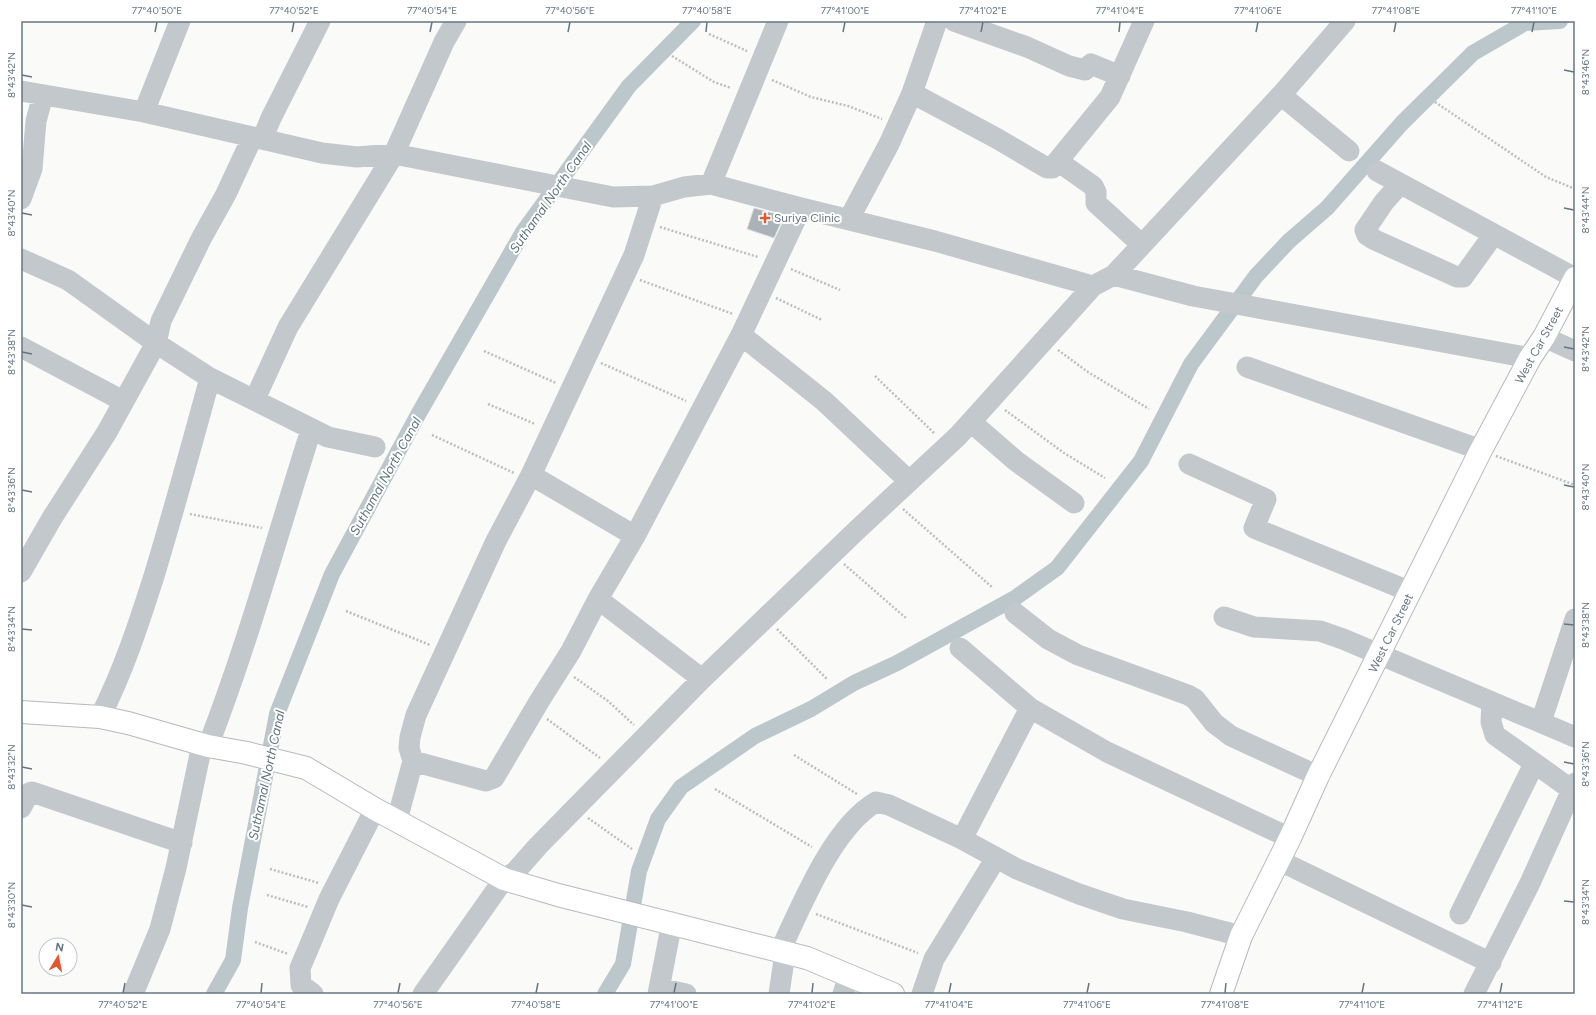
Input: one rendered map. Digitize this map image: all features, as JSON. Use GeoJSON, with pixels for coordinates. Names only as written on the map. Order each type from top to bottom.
{"type":"FeatureCollection","features":[{"type":"Feature","properties":{"kind":"main road","name":"West Car Street"},"geometry":{"type":"LineString","coordinates":[[1221,994],[1241,936],[1290,838],[1318,776],[1481,450],[1575,278]]}},
{"type":"Feature","properties":{"kind":"main road"},"geometry":{"type":"LineString","coordinates":[[21,712],[100,717],[128,723],[205,746],[247,753],[306,768],[375,809],[504,879],[558,895],[672,922],[807,958],[846,985],[893,994]]}},
{"type":"Feature","properties":{"kind":"street"},"geometry":{"type":"LineString","coordinates":[[144,112],[180,21]]}},
{"type":"Feature","properties":{"kind":"street"},"geometry":{"type":"LineString","coordinates":[[21,572],[124,401],[156,343],[161,320],[201,239],[258,139],[266,130],[320,21]]}},
{"type":"Feature","properties":{"kind":"street"},"geometry":{"type":"LineString","coordinates":[[255,399],[288,327],[394,154],[444,42],[456,21]]}},
{"type":"Feature","properties":{"kind":"street"},"geometry":{"type":"LineString","coordinates":[[711,184],[746,94],[778,21]]}},
{"type":"Feature","properties":{"kind":"street"},"geometry":{"type":"LineString","coordinates":[[849,219],[898,125],[912,93],[937,21]]}},
{"type":"Feature","properties":{"kind":"street"},"geometry":{"type":"LineString","coordinates":[[954,21],[1027,47],[1069,66],[1085,70],[1092,64],[1120,76]]}},
{"type":"Feature","properties":{"kind":"street"},"geometry":{"type":"LineString","coordinates":[[912,93],[996,138],[1047,168],[1052,168],[1110,97],[1144,21]]}},
{"type":"Feature","properties":{"kind":"street"},"geometry":{"type":"LineString","coordinates":[[423,994],[504,879],[516,871],[614,768],[766,617],[971,422],[1093,286],[1114,275],[1282,95],[1345,21]]}},
{"type":"Feature","properties":{"kind":"street"},"geometry":{"type":"LineString","coordinates":[[21,91],[144,112],[322,153],[350,156],[394,154],[528,179],[613,197],[653,196],[684,187],[711,184],[801,208],[935,240],[1093,286]]}},
{"type":"Feature","properties":{"kind":"street"},"geometry":{"type":"LineString","coordinates":[[21,199],[32,169],[36,121],[43,95]]}},
{"type":"Feature","properties":{"kind":"street"},"geometry":{"type":"LineString","coordinates":[[1282,95],[1350,151]]}},
{"type":"Feature","properties":{"kind":"street"},"geometry":{"type":"LineString","coordinates":[[1058,162],[1094,186],[1096,192],[1096,203],[1142,245]]}},
{"type":"Feature","properties":{"kind":"street"},"geometry":{"type":"LineString","coordinates":[[1377,171],[1575,278]]}},
{"type":"Feature","properties":{"kind":"street"},"geometry":{"type":"LineString","coordinates":[[1400,184],[1384,202],[1365,230],[1367,235],[1375,240],[1457,277],[1463,277],[1494,234]]}},
{"type":"Feature","properties":{"kind":"street"},"geometry":{"type":"LineString","coordinates":[[397,820],[412,761],[409,748],[414,722],[496,541],[530,478],[550,431],[634,255],[653,196]]}},
{"type":"Feature","properties":{"kind":"street"},"geometry":{"type":"LineString","coordinates":[[412,761],[486,781],[494,778],[560,668],[635,536],[745,327],[801,208]]}},
{"type":"Feature","properties":{"kind":"street"},"geometry":{"type":"LineString","coordinates":[[21,259],[68,280],[156,343],[210,378],[255,399],[311,430],[328,437],[375,447]]}},
{"type":"Feature","properties":{"kind":"street"},"geometry":{"type":"LineString","coordinates":[[1114,275],[1193,296],[1530,358]]}},
{"type":"Feature","properties":{"kind":"street"},"geometry":{"type":"LineString","coordinates":[[745,327],[909,481]]}},
{"type":"Feature","properties":{"kind":"street"},"geometry":{"type":"LineString","coordinates":[[1544,337],[1575,351]]}},
{"type":"Feature","properties":{"kind":"street"},"geometry":{"type":"LineString","coordinates":[[21,347],[124,401]]}},
{"type":"Feature","properties":{"kind":"street"},"geometry":{"type":"LineString","coordinates":[[1247,367],[1481,450]]}},
{"type":"Feature","properties":{"kind":"street"},"geometry":{"type":"LineString","coordinates":[[100,717],[111,696],[144,607],[174,511],[210,378]]}},
{"type":"Feature","properties":{"kind":"street"},"geometry":{"type":"LineString","coordinates":[[971,422],[1016,460],[1074,503]]}},
{"type":"Feature","properties":{"kind":"street"},"geometry":{"type":"LineString","coordinates":[[133,994],[160,929],[205,746],[250,630],[311,430]]}},
{"type":"Feature","properties":{"kind":"street"},"geometry":{"type":"LineString","coordinates":[[1189,464],[1266,499],[1254,528],[1411,592]]}},
{"type":"Feature","properties":{"kind":"street"},"geometry":{"type":"LineString","coordinates":[[530,478],[635,536]]}},
{"type":"Feature","properties":{"kind":"street"},"geometry":{"type":"LineString","coordinates":[[598,599],[702,680]]}},
{"type":"Feature","properties":{"kind":"street"},"geometry":{"type":"LineString","coordinates":[[1015,613],[1048,640],[1078,655],[1188,695],[1195,699],[1214,723],[1231,736],[1318,776]]}},
{"type":"Feature","properties":{"kind":"street"},"geometry":{"type":"LineString","coordinates":[[1224,617],[1254,627],[1320,632],[1380,654],[1575,737]]}},
{"type":"Feature","properties":{"kind":"street"},"geometry":{"type":"LineString","coordinates":[[1540,722],[1575,619]]}},
{"type":"Feature","properties":{"kind":"street"},"geometry":{"type":"LineString","coordinates":[[960,648],[1030,708],[1107,752],[1290,838]]}},
{"type":"Feature","properties":{"kind":"street"},"geometry":{"type":"LineString","coordinates":[[1474,994],[1491,963],[1530,883],[1574,786],[1534,764],[1495,735],[1491,722],[1492,702]]}},
{"type":"Feature","properties":{"kind":"street"},"geometry":{"type":"LineString","coordinates":[[962,839],[1030,708]]}},
{"type":"Feature","properties":{"kind":"street"},"geometry":{"type":"LineString","coordinates":[[1460,914],[1534,764]]}},
{"type":"Feature","properties":{"kind":"street"},"geometry":{"type":"LineString","coordinates":[[21,808],[28,794],[32,792],[182,843]]}},
{"type":"Feature","properties":{"kind":"street"},"geometry":{"type":"LineString","coordinates":[[779,994],[783,952],[801,908],[827,855],[863,810],[876,802],[889,805],[962,839],[1017,869],[1079,894],[1123,909],[1187,922],[1241,936]]}},
{"type":"Feature","properties":{"kind":"street"},"geometry":{"type":"LineString","coordinates":[[313,994],[301,985],[300,968],[324,911],[375,809]]}},
{"type":"Feature","properties":{"kind":"street"},"geometry":{"type":"LineString","coordinates":[[922,994],[934,959],[996,858]]}},
{"type":"Feature","properties":{"kind":"street"},"geometry":{"type":"LineString","coordinates":[[1278,860],[1491,963]]}},
{"type":"Feature","properties":{"kind":"street"},"geometry":{"type":"LineString","coordinates":[[672,922],[658,991],[686,994]]}},
{"type":"Feature","properties":{"kind":"path"},"geometry":{"type":"LineString","coordinates":[[709,34],[811,97],[848,106],[898,125]]}},
{"type":"Feature","properties":{"kind":"path"},"geometry":{"type":"LineString","coordinates":[[672,56],[714,82],[746,94]]}},
{"type":"Feature","properties":{"kind":"path"},"geometry":{"type":"LineString","coordinates":[[1435,102],[1546,177],[1575,189]]}},
{"type":"Feature","properties":{"kind":"path"},"geometry":{"type":"LineString","coordinates":[[644,223],[775,262],[840,290]]}},
{"type":"Feature","properties":{"kind":"path"},"geometry":{"type":"LineString","coordinates":[[625,274],[745,327]]}},
{"type":"Feature","properties":{"kind":"path"},"geometry":{"type":"LineString","coordinates":[[761,291],[822,320]]}},
{"type":"Feature","properties":{"kind":"path"},"geometry":{"type":"LineString","coordinates":[[1045,340],[1088,372],[1149,409]]}},
{"type":"Feature","properties":{"kind":"path"},"geometry":{"type":"LineString","coordinates":[[484,351],[571,389]]}},
{"type":"Feature","properties":{"kind":"path"},"geometry":{"type":"LineString","coordinates":[[586,356],[702,408]]}},
{"type":"Feature","properties":{"kind":"path"},"geometry":{"type":"LineString","coordinates":[[874,376],[947,446]]}},
{"type":"Feature","properties":{"kind":"path"},"geometry":{"type":"LineString","coordinates":[[991,400],[1064,453],[1105,478]]}},
{"type":"Feature","properties":{"kind":"path"},"geometry":{"type":"LineString","coordinates":[[488,404],[550,431]]}},
{"type":"Feature","properties":{"kind":"path"},"geometry":{"type":"LineString","coordinates":[[432,435],[530,478]]}},
{"type":"Feature","properties":{"kind":"path"},"geometry":{"type":"LineString","coordinates":[[1481,450],[1551,478],[1575,485]]}},
{"type":"Feature","properties":{"kind":"path"},"geometry":{"type":"LineString","coordinates":[[891,498],[993,588]]}},
{"type":"Feature","properties":{"kind":"path"},"geometry":{"type":"LineString","coordinates":[[174,511],[279,531]]}},
{"type":"Feature","properties":{"kind":"path"},"geometry":{"type":"LineString","coordinates":[[832,554],[907,620]]}},
{"type":"Feature","properties":{"kind":"path"},"geometry":{"type":"LineString","coordinates":[[346,611],[445,652]]}},
{"type":"Feature","properties":{"kind":"path"},"geometry":{"type":"LineString","coordinates":[[766,617],[826,679]]}},
{"type":"Feature","properties":{"kind":"path"},"geometry":{"type":"LineString","coordinates":[[560,668],[608,701],[646,736]]}},
{"type":"Feature","properties":{"kind":"path"},"geometry":{"type":"LineString","coordinates":[[534,710],[614,768]]}},
{"type":"Feature","properties":{"kind":"path"},"geometry":{"type":"LineString","coordinates":[[794,755],[852,792],[876,802]]}},
{"type":"Feature","properties":{"kind":"path"},"geometry":{"type":"LineString","coordinates":[[715,789],[793,837],[827,855]]}},
{"type":"Feature","properties":{"kind":"path"},"geometry":{"type":"LineString","coordinates":[[574,809],[632,849]]}},
{"type":"Feature","properties":{"kind":"path"},"geometry":{"type":"LineString","coordinates":[[270,869],[335,888]]}},
{"type":"Feature","properties":{"kind":"path"},"geometry":{"type":"LineString","coordinates":[[267,896],[324,911]]}},
{"type":"Feature","properties":{"kind":"path"},"geometry":{"type":"LineString","coordinates":[[801,908],[934,959]]}},
{"type":"Feature","properties":{"kind":"path"},"geometry":{"type":"LineString","coordinates":[[255,942],[304,959]]}},
{"type":"Feature","properties":{"kind":"building"},"geometry":{"type":"Polygon","coordinates":[[[754,208],[784,216],[774,238],[747,229],[754,208]]]}},
{"type":"Feature","properties":{"kind":"waterway","name":"Suthamal North Canal"},"geometry":{"type":"LineString","coordinates":[[214,994],[233,960],[240,908],[277,714],[332,574],[419,413],[523,232],[629,86],[693,21]]}},
{"type":"Feature","properties":{"kind":"waterway"},"geometry":{"type":"LineString","coordinates":[[605,994],[623,964],[639,871],[658,819],[681,787],[755,736],[811,709],[854,683],[897,663],[1015,598],[1057,568],[1141,461],[1191,364],[1256,276],[1289,241],[1327,208],[1402,123],[1473,53],[1525,23],[1560,21]]}},
{"type":"Feature","properties":{"kind":"place","name":"Suriya Clinic"},"geometry":{"type":"Point","coordinates":[765,218]}}]}
